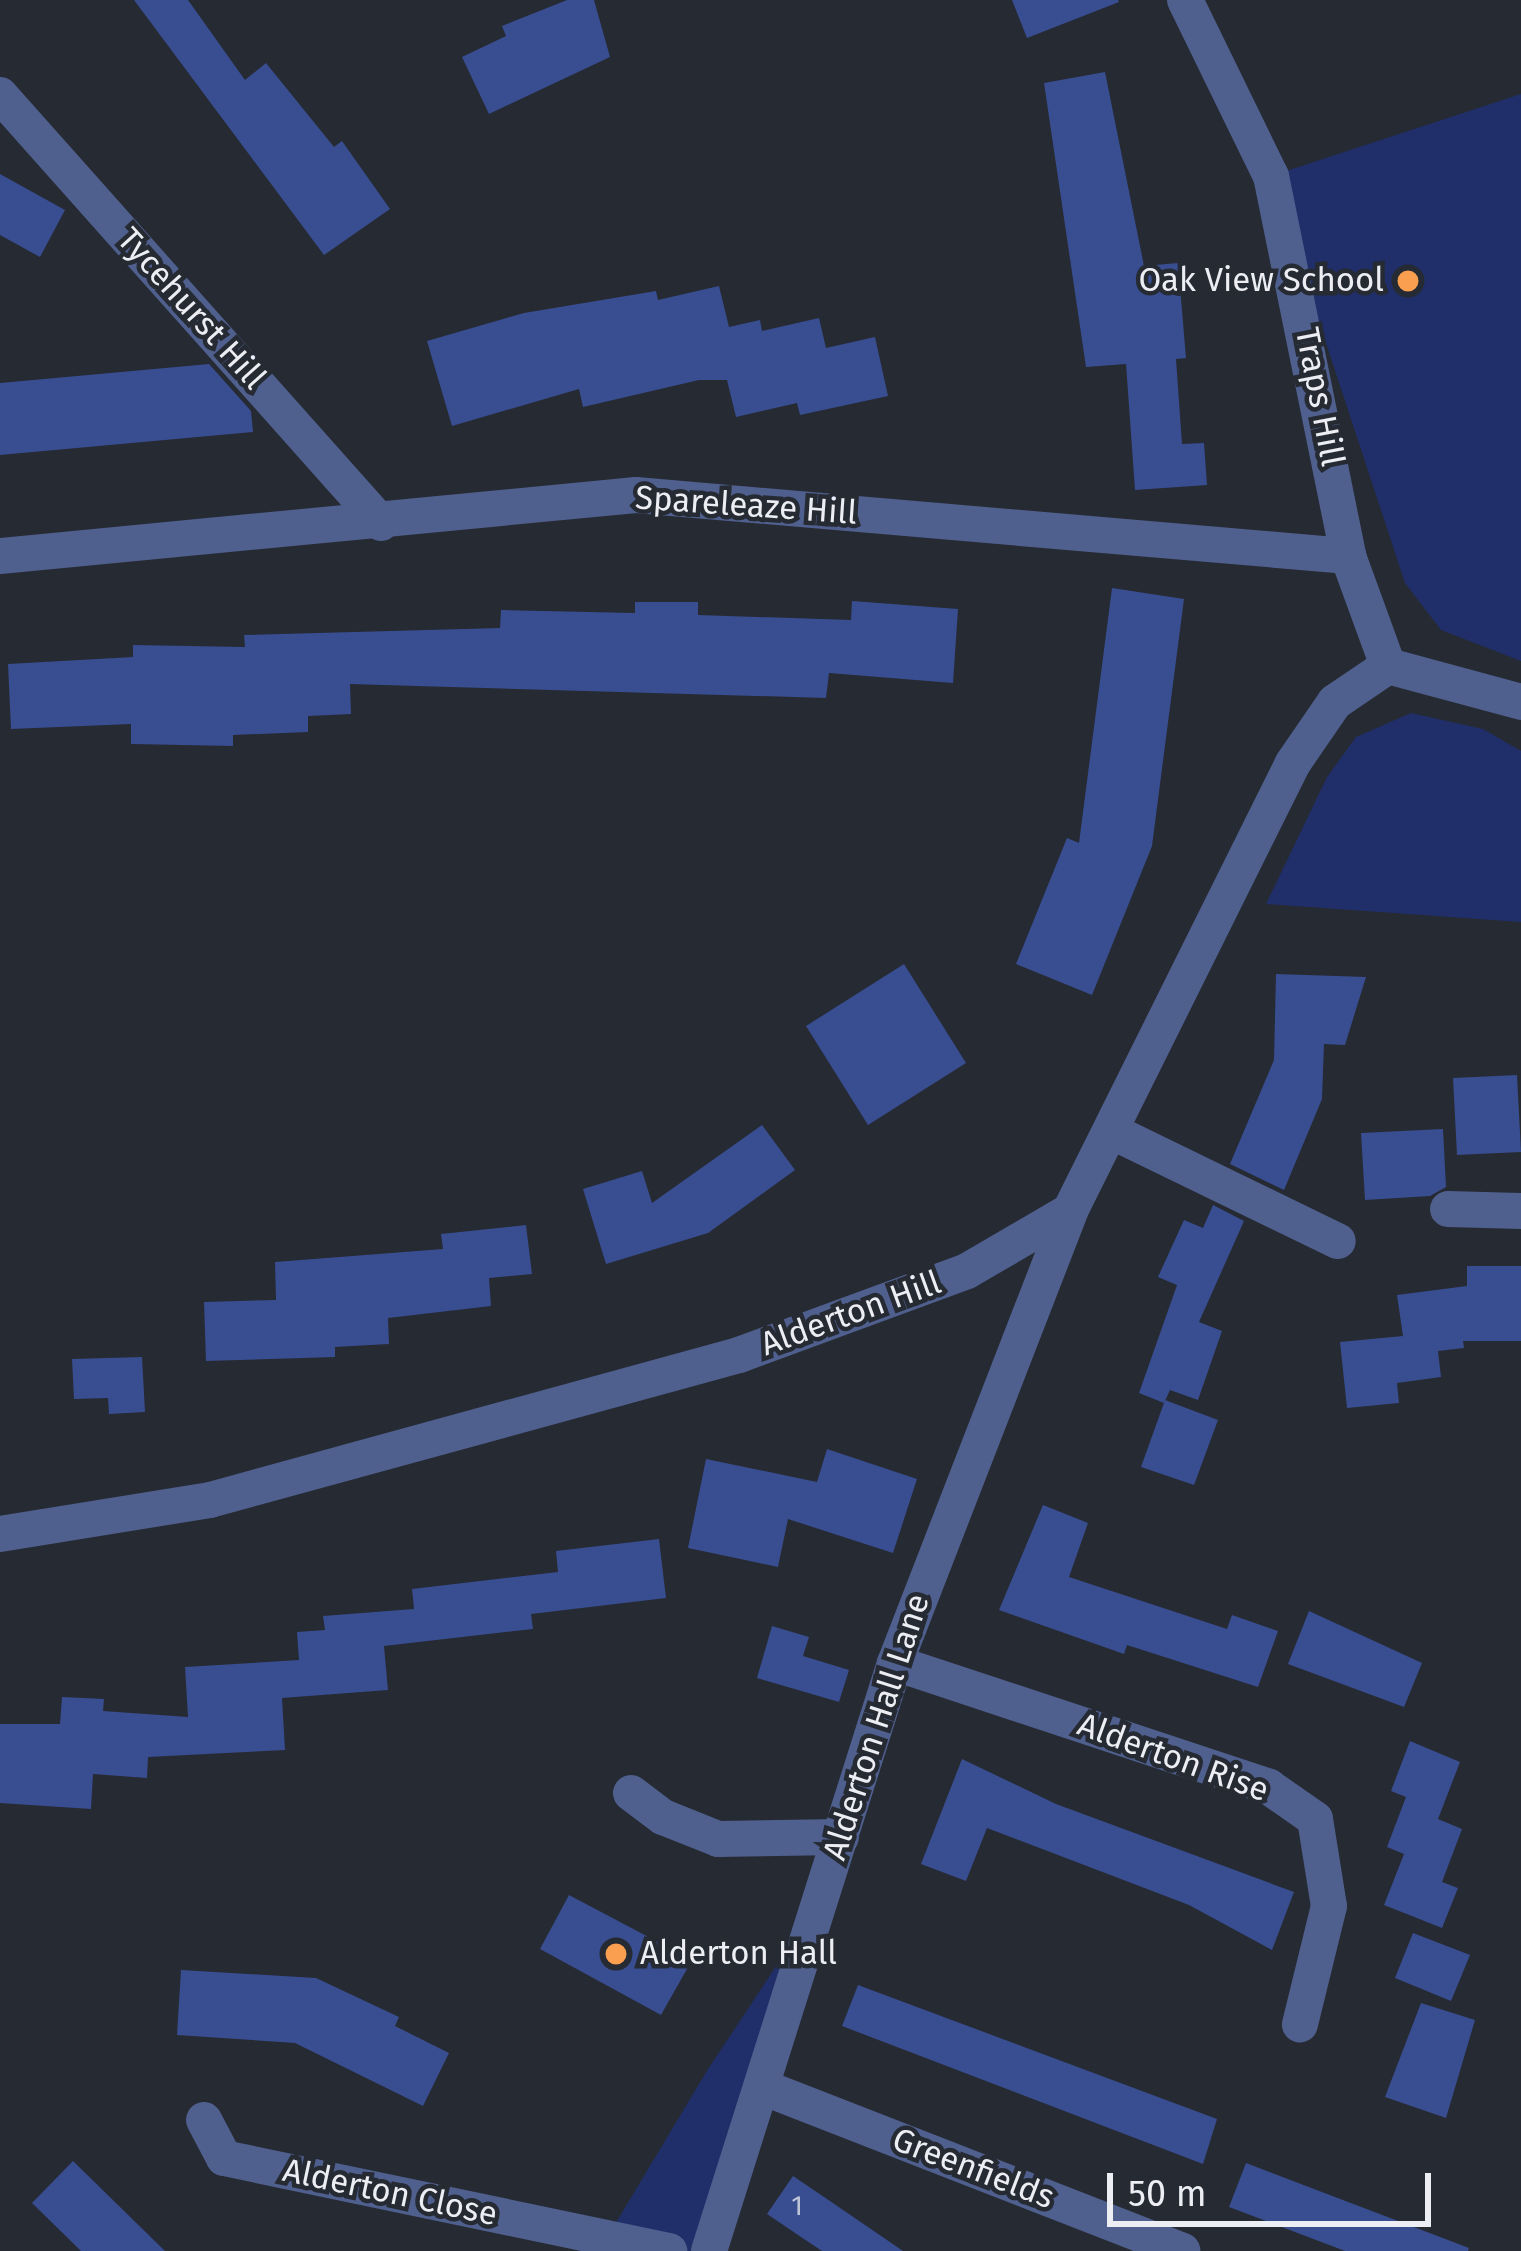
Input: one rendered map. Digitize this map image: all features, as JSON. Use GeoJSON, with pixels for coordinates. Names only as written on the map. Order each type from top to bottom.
{"type":"FeatureCollection","features":[{"type":"Feature","properties":{"kind":"street","name":"Traps Hill"},"geometry":{"type":"LineString","coordinates":[[1185,0],[1271,176],[1348,556],[1388,666]]}},
{"type":"Feature","properties":{"kind":"street","name":"Tycehurst Hill"},"geometry":{"type":"LineString","coordinates":[[0,95],[381,523]]}},
{"type":"Feature","properties":{"kind":"street","name":"Spareleaze Hill"},"geometry":{"type":"LineString","coordinates":[[0,556],[636,495],[1348,556]]}},
{"type":"Feature","properties":{"kind":"street"},"geometry":{"type":"LineString","coordinates":[[1070,1211],[1294,763],[1335,702],[1388,666],[1521,702]]}},
{"type":"Feature","properties":{"kind":"street"},"geometry":{"type":"LineString","coordinates":[[1111,1131],[1338,1241]]}},
{"type":"Feature","properties":{"kind":"street"},"geometry":{"type":"LineString","coordinates":[[1448,1209],[1521,1211]]}},
{"type":"Feature","properties":{"kind":"street","name":"Alderton Hill"},"geometry":{"type":"LineString","coordinates":[[0,1534],[210,1500],[739,1355],[968,1271],[1070,1211]]}},
{"type":"Feature","properties":{"kind":"street","name":"Alderton Hall Lane"},"geometry":{"type":"LineString","coordinates":[[709,2251],[765,2088],[895,1663],[1070,1211]]}},
{"type":"Feature","properties":{"kind":"street","name":"Alderton Rise"},"geometry":{"type":"LineString","coordinates":[[895,1663],[1269,1787],[1316,1819],[1329,1906],[1300,2024]]}},
{"type":"Feature","properties":{"kind":"street"},"geometry":{"type":"LineString","coordinates":[[631,1792],[662,1816],[718,1839],[841,1838]]}},
{"type":"Feature","properties":{"kind":"street","name":"Greenfields"},"geometry":{"type":"LineString","coordinates":[[765,2088],[1182,2251]]}},
{"type":"Feature","properties":{"kind":"street","name":"Alderton Close"},"geometry":{"type":"LineString","coordinates":[[204,2120],[224,2158],[669,2251]]}},
{"type":"Feature","properties":{"kind":"shaded area","name":"Oak View School"},"geometry":{"type":"Polygon","coordinates":[[[1521,94],[1521,661],[1441,630],[1405,583],[1271,176],[1521,94]]]}},
{"type":"Feature","properties":{"kind":"shaded area"},"geometry":{"type":"Polygon","coordinates":[[[1411,713],[1483,729],[1521,751],[1521,922],[1266,904],[1327,777],[1356,737],[1411,713]]]}},
{"type":"Feature","properties":{"kind":"shaded area"},"geometry":{"type":"Polygon","coordinates":[[[822,1897],[709,2251],[599,2251],[708,2069],[822,1897]]]}},
{"type":"Feature","properties":{"kind":"building"},"geometry":{"type":"Polygon","coordinates":[[[134,0],[188,0],[245,80],[266,63],[334,147],[342,141],[390,209],[324,255],[134,0]]]}},
{"type":"Feature","properties":{"kind":"building"},"geometry":{"type":"Polygon","coordinates":[[[567,0],[594,0],[610,57],[489,114],[462,57],[506,36],[502,26],[567,0]]]}},
{"type":"Feature","properties":{"kind":"building"},"geometry":{"type":"Polygon","coordinates":[[[1012,0],[1118,0],[1119,2],[1027,38],[1012,0]]]}},
{"type":"Feature","properties":{"kind":"building"},"geometry":{"type":"Polygon","coordinates":[[[1105,72],[1144,266],[1178,263],[1186,358],[1176,359],[1182,444],[1204,443],[1207,485],[1135,490],[1126,364],[1086,367],[1044,83],[1105,72]]]}},
{"type":"Feature","properties":{"kind":"building"},"geometry":{"type":"Polygon","coordinates":[[[0,174],[65,210],[40,257],[0,235],[0,174]]]}},
{"type":"Feature","properties":{"kind":"building"},"geometry":{"type":"Polygon","coordinates":[[[719,286],[729,327],[760,320],[762,331],[819,318],[826,348],[875,337],[888,396],[800,415],[797,403],[736,417],[727,380],[699,380],[583,407],[579,389],[452,426],[427,341],[524,313],[656,291],[658,300],[719,286]]]}},
{"type":"Feature","properties":{"kind":"building"},"geometry":{"type":"Polygon","coordinates":[[[209,364],[251,411],[253,432],[0,455],[0,383],[209,364]]]}},
{"type":"Feature","properties":{"kind":"building"},"geometry":{"type":"Polygon","coordinates":[[[1112,588],[1184,599],[1152,846],[1092,995],[1016,964],[1067,838],[1079,843],[1112,588]]]}},
{"type":"Feature","properties":{"kind":"building"},"geometry":{"type":"Polygon","coordinates":[[[852,601],[958,609],[953,683],[829,673],[826,698],[350,684],[351,714],[308,716],[308,732],[233,735],[233,746],[131,744],[131,724],[11,729],[8,664],[133,657],[133,645],[245,647],[244,635],[500,628],[501,610],[635,613],[635,602],[698,602],[698,615],[851,620],[852,601]]]}},
{"type":"Feature","properties":{"kind":"building"},"geometry":{"type":"Polygon","coordinates":[[[904,964],[966,1063],[868,1125],[806,1026],[904,964]]]}},
{"type":"Feature","properties":{"kind":"building"},"geometry":{"type":"Polygon","coordinates":[[[1276,974],[1366,977],[1345,1045],[1324,1044],[1322,1099],[1284,1190],[1230,1164],[1274,1060],[1276,974]]]}},
{"type":"Feature","properties":{"kind":"building"},"geometry":{"type":"Polygon","coordinates":[[[1517,1075],[1521,1152],[1457,1155],[1453,1078],[1517,1075]]]}},
{"type":"Feature","properties":{"kind":"building"},"geometry":{"type":"Polygon","coordinates":[[[762,1125],[795,1170],[708,1233],[606,1264],[583,1189],[642,1171],[652,1203],[762,1125]]]}},
{"type":"Feature","properties":{"kind":"building"},"geometry":{"type":"Polygon","coordinates":[[[1443,1129],[1446,1187],[1430,1196],[1365,1200],[1361,1133],[1443,1129]]]}},
{"type":"Feature","properties":{"kind":"building"},"geometry":{"type":"Polygon","coordinates":[[[1213,1205],[1244,1221],[1199,1322],[1222,1331],[1198,1400],[1170,1390],[1164,1403],[1139,1393],[1177,1285],[1158,1277],[1184,1220],[1203,1228],[1213,1205]]]}},
{"type":"Feature","properties":{"kind":"building"},"geometry":{"type":"Polygon","coordinates":[[[526,1225],[532,1274],[489,1278],[491,1306],[388,1318],[389,1344],[335,1347],[335,1357],[206,1361],[204,1302],[276,1300],[275,1262],[443,1249],[441,1234],[526,1225]]]}},
{"type":"Feature","properties":{"kind":"building"},"geometry":{"type":"Polygon","coordinates":[[[1467,1266],[1521,1266],[1521,1341],[1463,1341],[1464,1348],[1438,1351],[1441,1377],[1397,1383],[1399,1403],[1347,1408],[1340,1342],[1403,1336],[1397,1295],[1467,1286],[1467,1266]]]}},
{"type":"Feature","properties":{"kind":"building"},"geometry":{"type":"Polygon","coordinates":[[[142,1357],[145,1412],[109,1414],[108,1398],[74,1399],[72,1359],[142,1357]]]}},
{"type":"Feature","properties":{"kind":"building"},"geometry":{"type":"Polygon","coordinates":[[[1165,1400],[1218,1420],[1194,1485],[1141,1467],[1165,1400]]]}},
{"type":"Feature","properties":{"kind":"building"},"geometry":{"type":"Polygon","coordinates":[[[827,1449],[917,1479],[893,1553],[788,1519],[778,1567],[688,1548],[706,1459],[817,1482],[827,1449]]]}},
{"type":"Feature","properties":{"kind":"building"},"geometry":{"type":"Polygon","coordinates":[[[1043,1505],[1088,1523],[1069,1577],[1227,1629],[1232,1615],[1278,1631],[1258,1687],[1127,1645],[1124,1654],[999,1610],[1043,1505]]]}},
{"type":"Feature","properties":{"kind":"building"},"geometry":{"type":"Polygon","coordinates":[[[659,1539],[666,1598],[531,1614],[533,1629],[384,1646],[388,1690],[282,1698],[285,1750],[148,1757],[147,1778],[93,1774],[91,1809],[0,1803],[0,1724],[60,1724],[62,1697],[104,1699],[103,1711],[188,1717],[185,1667],[299,1660],[297,1632],[325,1630],[323,1616],[414,1609],[412,1589],[558,1572],[556,1551],[659,1539]]]}},
{"type":"Feature","properties":{"kind":"building"},"geometry":{"type":"Polygon","coordinates":[[[1309,1611],[1422,1663],[1404,1707],[1288,1664],[1309,1611]]]}},
{"type":"Feature","properties":{"kind":"building"},"geometry":{"type":"Polygon","coordinates":[[[772,1626],[809,1637],[803,1656],[849,1670],[839,1702],[757,1678],[772,1626]]]}},
{"type":"Feature","properties":{"kind":"building"},"geometry":{"type":"Polygon","coordinates":[[[1410,1741],[1460,1762],[1438,1819],[1462,1829],[1442,1882],[1458,1888],[1442,1928],[1384,1905],[1404,1854],[1387,1847],[1406,1797],[1391,1791],[1410,1741]]]}},
{"type":"Feature","properties":{"kind":"building"},"geometry":{"type":"Polygon","coordinates":[[[962,1759],[1056,1804],[1294,1892],[1272,1950],[1189,1905],[987,1828],[966,1881],[921,1864],[962,1759]]]}},
{"type":"Feature","properties":{"kind":"building","name":"Alderton Hall"},"geometry":{"type":"Polygon","coordinates":[[[569,1895],[692,1960],[661,2015],[540,1949],[569,1895]]]}},
{"type":"Feature","properties":{"kind":"building"},"geometry":{"type":"Polygon","coordinates":[[[1413,1933],[1470,1955],[1451,2001],[1395,1978],[1413,1933]]]}},
{"type":"Feature","properties":{"kind":"building"},"geometry":{"type":"Polygon","coordinates":[[[181,1970],[316,1978],[399,2017],[395,2026],[449,2053],[423,2106],[295,2043],[177,2035],[181,1970]]]}},
{"type":"Feature","properties":{"kind":"building"},"geometry":{"type":"Polygon","coordinates":[[[858,1985],[1217,2119],[1203,2164],[842,2026],[858,1985]]]}},
{"type":"Feature","properties":{"kind":"building"},"geometry":{"type":"Polygon","coordinates":[[[1421,2003],[1475,2020],[1446,2118],[1385,2097],[1421,2003]]]}},
{"type":"Feature","properties":{"kind":"building"},"geometry":{"type":"Polygon","coordinates":[[[73,2161],[165,2251],[81,2251],[32,2203],[73,2161]]]}},
{"type":"Feature","properties":{"kind":"building"},"geometry":{"type":"Polygon","coordinates":[[[1246,2163],[1468,2251],[1345,2251],[1229,2207],[1246,2163]]]}},
{"type":"Feature","properties":{"kind":"building"},"geometry":{"type":"Polygon","coordinates":[[[793,2176],[903,2251],[822,2251],[767,2214],[793,2176]]]}},
{"type":"Feature","properties":{"kind":"place","name":"Oak View School"},"geometry":{"type":"Point","coordinates":[1408,281]}},
{"type":"Feature","properties":{"kind":"place","name":"Alderton Hall"},"geometry":{"type":"Point","coordinates":[616,1954]}}]}
